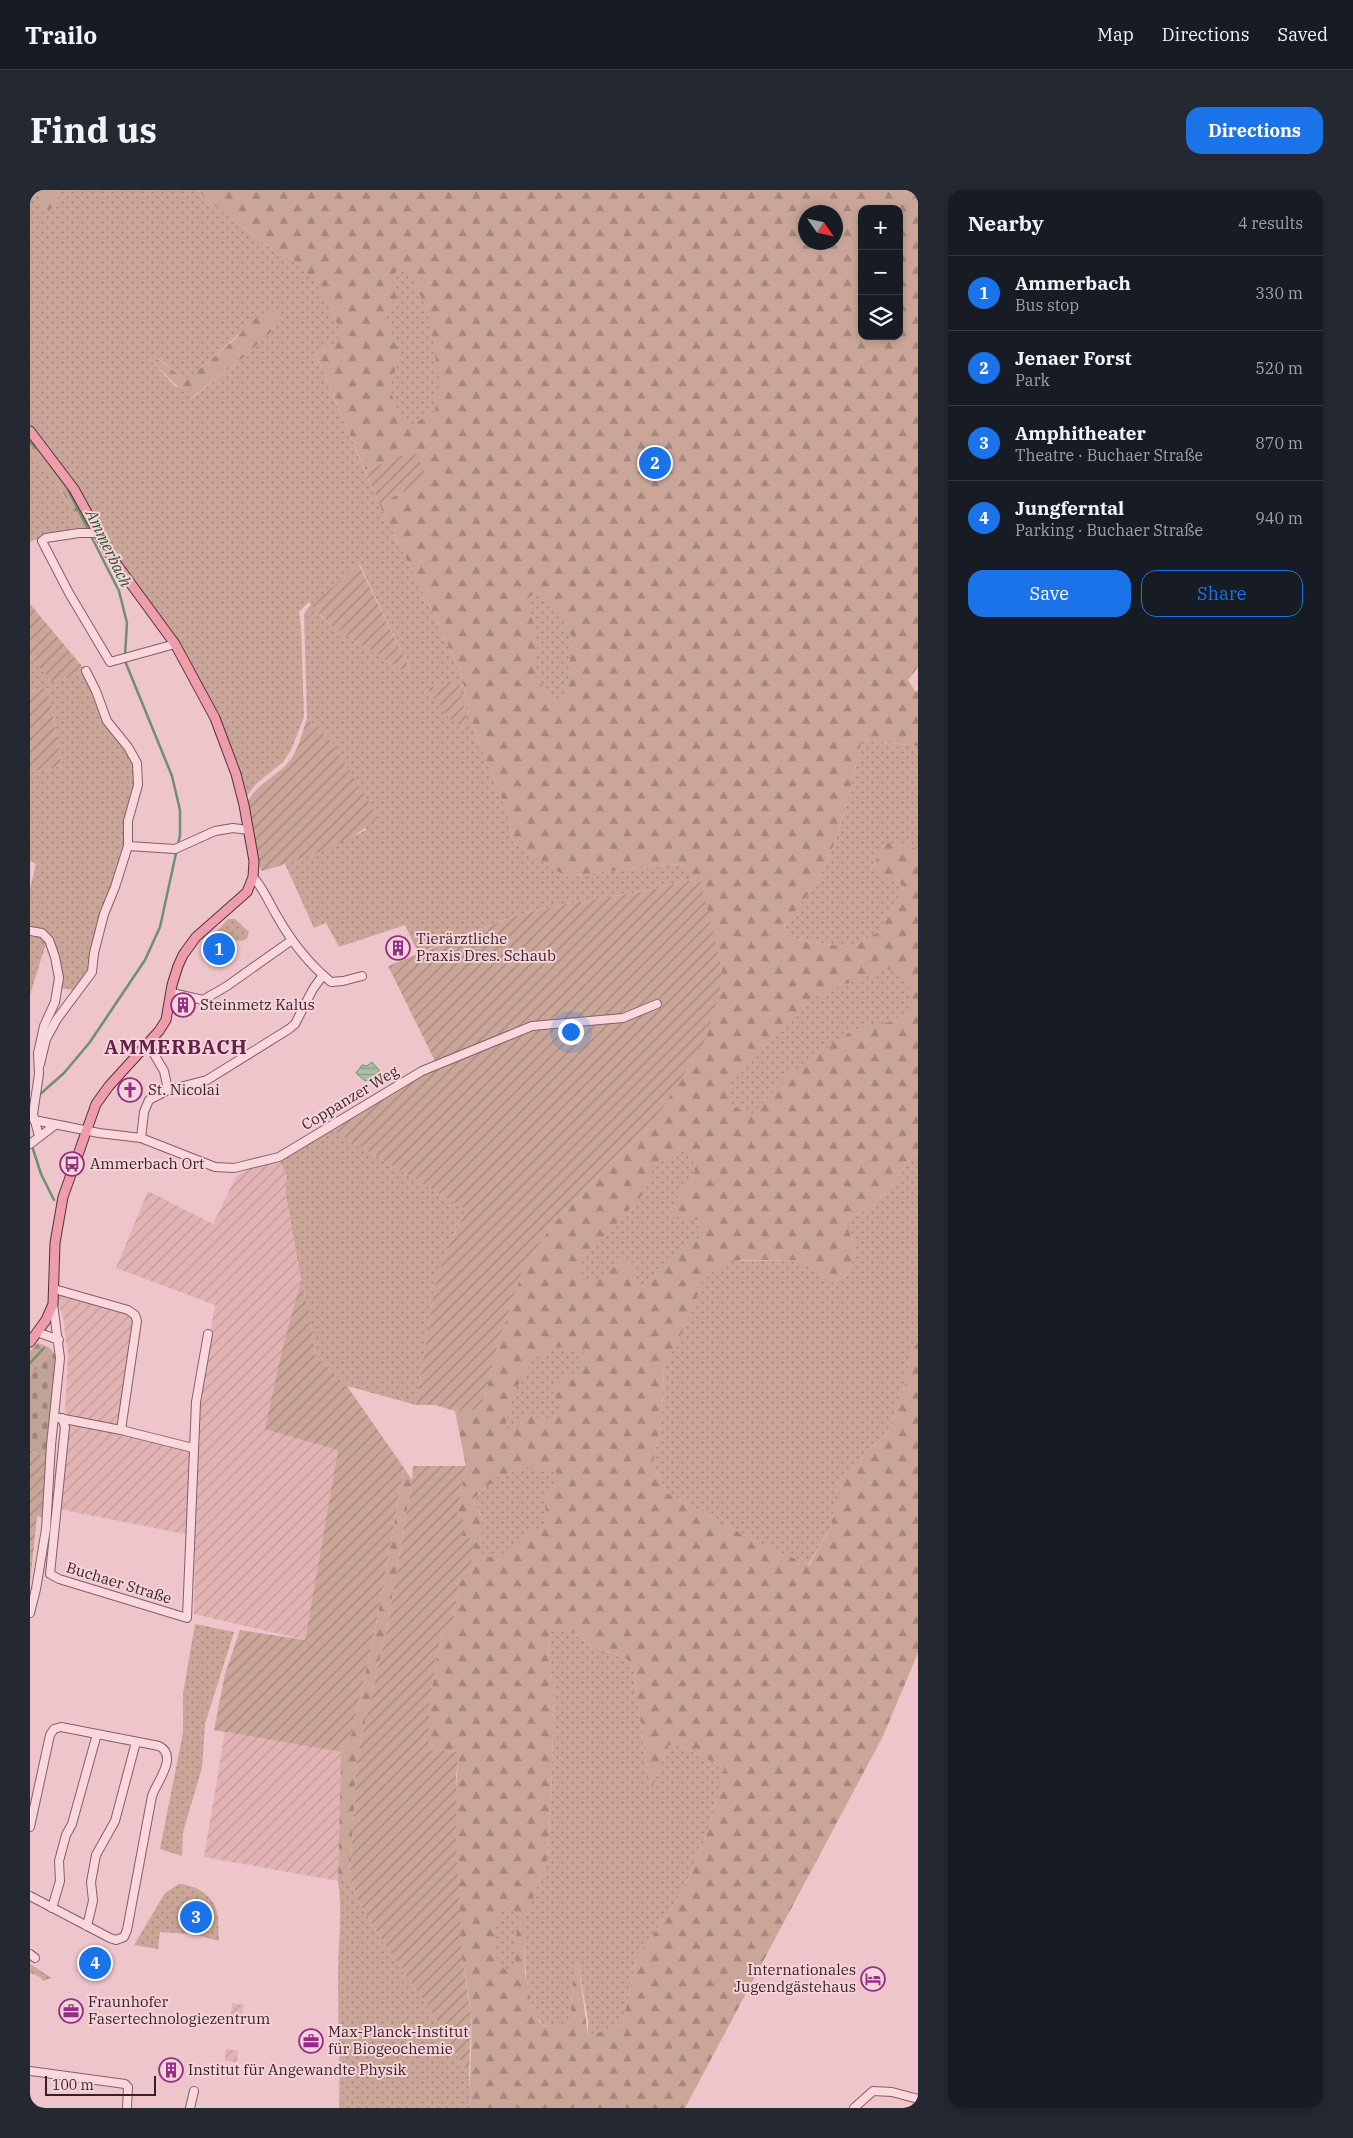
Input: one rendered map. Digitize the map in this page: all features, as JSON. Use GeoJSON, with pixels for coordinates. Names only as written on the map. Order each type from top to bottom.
{"type":"FeatureCollection","features":[{"type":"Feature","properties":{"kind":"main road"},"geometry":{"type":"LineString","coordinates":[[30,431],[74,489],[112,558],[175,644],[215,718],[236,774],[244,805],[254,861],[253,877],[247,892],[190,945],[178,966],[166,1020],[148,1044],[101,1097],[89,1120],[88,1130],[61,1204],[55,1243],[53,1304],[30,1342]]}},
{"type":"Feature","properties":{"kind":"street"},"geometry":{"type":"LineString","coordinates":[[98,533],[79,533],[46,538],[42,542],[68,593],[110,662],[175,644]]}},
{"type":"Feature","properties":{"kind":"street"},"geometry":{"type":"LineString","coordinates":[[35,1140],[33,1114],[40,1064],[46,1039],[57,1019],[92,972],[94,953],[104,914],[128,846],[128,821],[138,785],[137,763],[128,747],[107,720],[86,671]]}},
{"type":"Feature","properties":{"kind":"street"},"geometry":{"type":"LineString","coordinates":[[128,846],[175,850],[215,831],[233,828],[248,830]]}},
{"type":"Feature","properties":{"kind":"street"},"geometry":{"type":"LineString","coordinates":[[253,877],[262,887],[276,916],[292,940],[323,975],[331,982],[362,976]]}},
{"type":"Feature","properties":{"kind":"street"},"geometry":{"type":"LineString","coordinates":[[30,931],[42,933],[49,940],[59,978],[55,1002],[40,1040],[38,1053],[40,1064]]}},
{"type":"Feature","properties":{"kind":"street"},"geometry":{"type":"LineString","coordinates":[[172,993],[203,1000],[242,976],[292,940]]}},
{"type":"Feature","properties":{"kind":"street"},"geometry":{"type":"LineString","coordinates":[[141,1138],[144,1112],[149,1100],[168,1090],[207,1080],[289,1029],[295,1024],[313,989],[323,975]]}},
{"type":"Feature","properties":{"kind":"street","name":"Coppanzer Weg"},"geometry":{"type":"LineString","coordinates":[[34,1120],[88,1130],[99,1134],[141,1138],[215,1167],[234,1168],[271,1160],[422,1072],[532,1026],[623,1018],[657,1004]]}},
{"type":"Feature","properties":{"kind":"street"},"geometry":{"type":"LineString","coordinates":[[148,1044],[164,1071],[168,1090]]}},
{"type":"Feature","properties":{"kind":"street"},"geometry":{"type":"LineString","coordinates":[[35,1140],[55,1125]]}},
{"type":"Feature","properties":{"kind":"street"},"geometry":{"type":"LineString","coordinates":[[54,1288],[128,1310],[135,1315],[137,1321],[122,1430]]}},
{"type":"Feature","properties":{"kind":"street","name":"Buchaer Straße"},"geometry":{"type":"LineString","coordinates":[[30,1613],[46,1529],[58,1417],[60,1358],[53,1304]]}},
{"type":"Feature","properties":{"kind":"street"},"geometry":{"type":"LineString","coordinates":[[37,1332],[59,1340]]}},
{"type":"Feature","properties":{"kind":"street"},"geometry":{"type":"LineString","coordinates":[[58,1417],[122,1430],[193,1448],[196,1402],[208,1334]]}},
{"type":"Feature","properties":{"kind":"street","name":"Buchaer Straße"},"geometry":{"type":"LineString","coordinates":[[58,1417],[64,1427],[50,1574],[59,1580],[187,1618],[193,1448]]}},
{"type":"Feature","properties":{"kind":"street"},"geometry":{"type":"LineString","coordinates":[[30,1827],[52,1732],[61,1727],[161,1747],[167,1755],[163,1775],[152,1796],[127,1932],[122,1938],[116,1940],[30,1896]]}},
{"type":"Feature","properties":{"kind":"street"},"geometry":{"type":"LineString","coordinates":[[52,1908],[60,1881],[59,1866],[61,1853],[66,1835],[73,1821],[97,1734]]}},
{"type":"Feature","properties":{"kind":"street"},"geometry":{"type":"LineString","coordinates":[[87,1926],[93,1901],[91,1882],[96,1854],[115,1821],[136,1742]]}},
{"type":"Feature","properties":{"kind":"street"},"geometry":{"type":"LineString","coordinates":[[30,2071],[125,2084],[128,2087],[127,2108]]}},
{"type":"Feature","properties":{"kind":"street"},"geometry":{"type":"LineString","coordinates":[[190,2108],[194,2091]]}},
{"type":"Feature","properties":{"kind":"street"},"geometry":{"type":"LineString","coordinates":[[854,2108],[873,2091],[892,2092],[918,2099]]}},
{"type":"Feature","properties":{"kind":"shaded area"},"geometry":{"type":"Polygon","coordinates":[[[372,1062],[379,1070],[378,1074],[368,1081],[364,1080],[356,1073],[362,1065],[367,1066],[372,1062]]]}},
{"type":"Feature","properties":{"kind":"shaded area"},"geometry":{"type":"Polygon","coordinates":[[[279,1159],[287,1176],[286,1195],[301,1280],[283,1346],[338,1450],[305,1640],[194,1614],[195,1536],[59,1509],[69,1424],[65,1412],[68,1356],[63,1317],[58,1306],[58,1293],[126,1313],[133,1317],[134,1322],[119,1432],[196,1450],[198,1401],[215,1305],[116,1268],[148,1191],[213,1224],[236,1177],[246,1170],[267,1165],[279,1159]]]}},
{"type":"Feature","properties":{"kind":"shaded area"},"geometry":{"type":"Polygon","coordinates":[[[225,1732],[341,1752],[338,1881],[204,1857],[225,1732]]]}},
{"type":"Feature","properties":{"kind":"shaded area"},"geometry":{"type":"Polygon","coordinates":[[[232,2003],[244,2005],[242,2016],[231,2015],[232,2003]]]}},
{"type":"Feature","properties":{"kind":"shaded area"},"geometry":{"type":"Polygon","coordinates":[[[226,2049],[238,2051],[237,2062],[225,2061],[226,2049]]]}},
{"type":"Feature","properties":{"kind":"green space"},"geometry":{"type":"Polygon","coordinates":[[[30,190],[38,190],[43,207],[56,202],[59,190],[198,190],[206,199],[275,252],[295,261],[918,190],[918,630],[668,838],[562,855],[337,341],[316,355],[379,504],[441,629],[463,680],[469,714],[507,811],[513,842],[565,876],[679,864],[691,871],[697,879],[641,892],[565,904],[517,915],[418,953],[405,925],[339,947],[326,923],[314,928],[285,864],[323,850],[366,830],[332,742],[307,718],[304,614],[311,604],[309,602],[299,612],[304,717],[291,750],[283,762],[256,784],[246,797],[218,718],[114,558],[78,488],[55,455],[30,425],[30,190]],[[242,331],[193,376],[185,379],[156,357],[149,358],[176,387],[186,390],[191,399],[244,357],[242,331]],[[360,565],[320,615],[333,627],[405,672],[411,671],[360,565]]]}},
{"type":"Feature","properties":{"kind":"green space"},"geometry":{"type":"Polygon","coordinates":[[[38,190],[59,190],[56,202],[49,211],[43,207],[38,190]]]}},
{"type":"Feature","properties":{"kind":"green space"},"geometry":{"type":"Polygon","coordinates":[[[198,190],[918,190],[918,667],[908,680],[915,691],[918,691],[918,746],[862,740],[845,807],[829,858],[814,886],[784,925],[791,938],[850,948],[880,931],[905,887],[871,870],[885,842],[918,849],[918,1159],[914,1152],[894,1183],[876,1203],[845,1221],[856,1250],[848,1274],[834,1282],[798,1260],[742,1260],[726,1262],[704,1279],[686,1324],[664,1366],[662,1415],[653,1464],[667,1493],[753,1540],[809,1565],[831,1528],[838,1480],[859,1465],[865,1452],[887,1435],[905,1386],[910,1354],[918,1342],[918,1653],[883,1736],[685,2108],[471,2108],[471,2013],[459,1933],[454,1827],[460,1752],[429,1750],[429,1703],[442,1629],[452,1629],[460,1576],[476,1540],[462,1536],[457,1516],[466,1466],[455,1411],[481,1410],[498,1344],[524,1266],[553,1224],[612,1162],[650,1128],[708,917],[705,900],[701,886],[693,874],[679,864],[565,876],[513,842],[507,811],[469,714],[463,680],[441,629],[379,504],[428,479],[414,451],[365,470],[316,355],[337,341],[339,327],[318,286],[295,261],[275,252],[206,199],[198,190]],[[397,270],[392,280],[397,296],[386,315],[399,354],[390,388],[399,418],[413,424],[435,411],[439,379],[428,314],[410,271],[397,270]],[[535,592],[528,598],[538,643],[536,675],[552,701],[562,700],[568,683],[572,637],[555,605],[535,592]],[[886,968],[813,997],[729,1085],[732,1106],[751,1115],[793,1071],[852,1031],[893,1021],[913,1005],[904,977],[886,968]],[[681,1149],[673,1160],[661,1160],[656,1163],[643,1194],[605,1236],[583,1255],[578,1270],[587,1282],[602,1277],[619,1260],[634,1263],[637,1283],[648,1287],[664,1264],[687,1242],[703,1237],[701,1220],[671,1216],[678,1197],[695,1172],[692,1154],[681,1149]],[[555,1346],[532,1360],[512,1396],[505,1427],[515,1432],[527,1412],[548,1423],[561,1412],[552,1390],[568,1374],[579,1374],[584,1353],[555,1346]],[[528,1467],[498,1477],[473,1499],[483,1521],[482,1557],[506,1557],[519,1540],[547,1523],[545,1502],[558,1473],[528,1467]],[[551,1630],[548,1653],[554,1694],[551,1804],[547,1862],[523,1924],[525,1972],[532,2006],[539,2022],[547,2027],[569,2025],[574,1974],[578,1961],[588,2036],[622,2024],[637,1958],[682,1892],[705,1840],[722,1783],[724,1768],[679,1745],[668,1745],[652,1788],[646,1763],[634,1671],[627,1659],[592,1646],[570,1630],[551,1630]],[[509,1907],[498,1915],[496,1953],[498,1960],[508,1972],[516,1969],[514,1949],[519,1914],[509,1907]]]}},
{"type":"Feature","properties":{"kind":"green space"},"geometry":{"type":"Polygon","coordinates":[[[275,311],[278,317],[277,326],[244,357],[190,399],[186,394],[186,390],[182,391],[149,358],[149,353],[185,379],[193,375],[236,338],[252,320],[275,311]]]}},
{"type":"Feature","properties":{"kind":"green space"},"geometry":{"type":"Polygon","coordinates":[[[30,434],[72,490],[91,529],[79,531],[64,495],[30,450],[30,434]]]}},
{"type":"Feature","properties":{"kind":"green space"},"geometry":{"type":"Polygon","coordinates":[[[30,450],[65,498],[79,531],[42,537],[30,542],[30,450]]]}},
{"type":"Feature","properties":{"kind":"green space"},"geometry":{"type":"Polygon","coordinates":[[[414,451],[428,479],[379,504],[365,470],[414,451]]]}},
{"type":"Feature","properties":{"kind":"green space"},"geometry":{"type":"Polygon","coordinates":[[[359,565],[411,671],[405,672],[333,627],[311,605],[359,565]]]}},
{"type":"Feature","properties":{"kind":"green space"},"geometry":{"type":"Polygon","coordinates":[[[30,604],[86,671],[51,682],[30,656],[30,604]]]}},
{"type":"Feature","properties":{"kind":"green space"},"geometry":{"type":"Polygon","coordinates":[[[30,656],[51,682],[86,671],[107,721],[137,766],[128,846],[91,972],[73,990],[60,988],[48,937],[30,995],[30,888],[36,864],[30,861],[30,772],[62,766],[48,688],[30,691],[30,656]]]}},
{"type":"Feature","properties":{"kind":"green space"},"geometry":{"type":"Polygon","coordinates":[[[458,680],[469,728],[465,729],[450,719],[427,688],[458,680]]]}},
{"type":"Feature","properties":{"kind":"green space"},"geometry":{"type":"Polygon","coordinates":[[[48,688],[62,766],[30,772],[30,691],[48,688]]]}},
{"type":"Feature","properties":{"kind":"green space"},"geometry":{"type":"Polygon","coordinates":[[[307,718],[332,742],[378,817],[353,836],[339,843],[308,856],[262,871],[260,869],[247,803],[255,791],[281,770],[294,755],[307,718]]]}},
{"type":"Feature","properties":{"kind":"green space"},"geometry":{"type":"Polygon","coordinates":[[[862,740],[918,746],[918,849],[885,843],[871,869],[905,887],[880,931],[850,948],[791,938],[784,925],[814,886],[829,858],[845,808],[862,740]]]}},
{"type":"Feature","properties":{"kind":"green space"},"geometry":{"type":"Polygon","coordinates":[[[697,879],[701,883],[722,970],[720,991],[705,1040],[650,1128],[612,1162],[553,1224],[524,1266],[498,1344],[481,1410],[455,1411],[435,1405],[416,1405],[435,1284],[448,1246],[467,1210],[329,1128],[411,1079],[438,1067],[388,966],[517,915],[565,904],[641,892],[697,879]]]}},
{"type":"Feature","properties":{"kind":"green space"},"geometry":{"type":"Polygon","coordinates":[[[918,891],[918,1125],[898,1124],[727,1261],[798,1260],[834,1282],[848,1274],[856,1250],[845,1221],[876,1203],[894,1183],[914,1152],[918,1159],[918,1342],[910,1354],[905,1386],[887,1435],[865,1452],[859,1465],[838,1480],[831,1528],[808,1565],[753,1540],[667,1493],[653,1464],[662,1415],[664,1366],[698,1295],[633,1373],[555,1598],[535,1682],[525,1917],[547,1862],[551,1804],[554,1694],[548,1653],[551,1630],[570,1630],[592,1646],[627,1659],[634,1671],[646,1763],[652,1787],[668,1745],[679,1745],[724,1768],[722,1783],[705,1840],[682,1892],[637,1958],[622,2024],[588,2036],[588,2020],[578,1962],[574,1974],[569,2025],[546,2026],[540,2021],[531,2002],[526,1976],[524,1945],[518,1981],[506,1986],[477,1964],[455,1669],[481,1516],[473,1499],[486,1488],[491,1454],[551,1263],[741,1040],[878,953],[918,891]]]}},
{"type":"Feature","properties":{"kind":"green space"},"geometry":{"type":"Polygon","coordinates":[[[228,919],[235,919],[249,932],[247,938],[243,941],[218,939],[216,932],[228,919]]]}},
{"type":"Feature","properties":{"kind":"green space"},"geometry":{"type":"Polygon","coordinates":[[[329,1128],[467,1210],[448,1246],[435,1284],[416,1405],[347,1386],[315,1355],[310,1315],[301,1280],[286,1195],[287,1176],[279,1159],[329,1128]]]}},
{"type":"Feature","properties":{"kind":"green space"},"geometry":{"type":"Polygon","coordinates":[[[301,1280],[310,1315],[315,1355],[347,1386],[404,1468],[376,1625],[352,1733],[341,1752],[214,1730],[225,1674],[240,1630],[305,1640],[338,1450],[265,1429],[283,1346],[301,1280]]]}},
{"type":"Feature","properties":{"kind":"green space"},"geometry":{"type":"Polygon","coordinates":[[[38,1343],[49,1347],[53,1352],[30,1376],[30,1351],[38,1343]]]}},
{"type":"Feature","properties":{"kind":"green space"},"geometry":{"type":"Polygon","coordinates":[[[53,1352],[57,1358],[48,1458],[30,1450],[30,1376],[53,1352]]]}},
{"type":"Feature","properties":{"kind":"green space"},"geometry":{"type":"Polygon","coordinates":[[[30,1450],[48,1458],[43,1517],[37,1516],[30,1584],[30,1450]]]}},
{"type":"Feature","properties":{"kind":"green space"},"geometry":{"type":"Polygon","coordinates":[[[413,1466],[466,1466],[457,1516],[465,1521],[462,1536],[476,1539],[468,1576],[460,1576],[452,1629],[442,1629],[429,1703],[429,1750],[460,1752],[456,1776],[456,1841],[462,1956],[471,2014],[469,2075],[431,2011],[382,1941],[359,1902],[350,1877],[357,1758],[388,1623],[413,1466]]]}},
{"type":"Feature","properties":{"kind":"green space"},"geometry":{"type":"Polygon","coordinates":[[[404,1468],[412,1480],[388,1623],[357,1758],[350,1877],[338,1881],[341,1752],[352,1733],[376,1625],[404,1468]]]}},
{"type":"Feature","properties":{"kind":"green space"},"geometry":{"type":"Polygon","coordinates":[[[195,1624],[234,1632],[205,1724],[202,1768],[183,1832],[182,1856],[160,1849],[183,1733],[183,1694],[195,1624]]]}},
{"type":"Feature","properties":{"kind":"green space"},"geometry":{"type":"Polygon","coordinates":[[[350,1877],[359,1902],[382,1941],[431,2011],[469,2075],[471,2108],[339,2108],[338,1973],[340,1916],[338,1881],[350,1877]]]}},
{"type":"Feature","properties":{"kind":"green space"},"geometry":{"type":"Polygon","coordinates":[[[179,1884],[191,1886],[208,1896],[217,1913],[219,1941],[193,1934],[160,1932],[158,1949],[134,1945],[165,1893],[179,1884]],[[193,1906],[186,1912],[188,1924],[195,1927],[204,1923],[206,1916],[203,1910],[193,1906]]]}},
{"type":"Feature","properties":{"kind":"green space"},"geometry":{"type":"Polygon","coordinates":[[[30,1964],[52,1978],[43,1981],[40,1977],[30,1973],[30,1964]]]}},
{"type":"Feature","properties":{"kind":"waterway","name":"Ammerbach"},"geometry":{"type":"LineString","coordinates":[[30,442],[41,452]]}},
{"type":"Feature","properties":{"kind":"waterway","name":"Ammerbach"},"geometry":{"type":"LineString","coordinates":[[44,456],[66,486],[89,531]]}},
{"type":"Feature","properties":{"kind":"waterway","name":"Ammerbach"},"geometry":{"type":"LineString","coordinates":[[91,536],[119,591],[127,623],[125,655]]}},
{"type":"Feature","properties":{"kind":"waterway","name":"Ammerbach"},"geometry":{"type":"LineString","coordinates":[[38,1096],[64,1073],[90,1042],[145,960],[160,927],[180,835],[180,810],[172,776],[125,661]]}},
{"type":"Feature","properties":{"kind":"waterway","name":"Ammerbach"},"geometry":{"type":"LineString","coordinates":[[32,1146],[41,1174],[54,1200]]}},
{"type":"Feature","properties":{"kind":"waterway","name":"Ammerbach"},"geometry":{"type":"LineString","coordinates":[[30,1363],[44,1348]]}},
{"type":"Feature","properties":{"kind":"place","name":"Jenaer Forst"},"geometry":{"type":"Point","coordinates":[655,463]}},
{"type":"Feature","properties":{"kind":"place","name":"Tierärztliche Praxis Dres. Schaub"},"geometry":{"type":"Point","coordinates":[398,948]}},
{"type":"Feature","properties":{"kind":"place","name":"Ammerbach"},"geometry":{"type":"Point","coordinates":[219,949]}},
{"type":"Feature","properties":{"kind":"place","name":"Steinmetz Kalus"},"geometry":{"type":"Point","coordinates":[183,1005]}},
{"type":"Feature","properties":{"kind":"place","name":"St. Nicolai"},"geometry":{"type":"Point","coordinates":[130,1090]}},
{"type":"Feature","properties":{"kind":"place","name":"Ammerbach Ort"},"geometry":{"type":"Point","coordinates":[72,1164]}},
{"type":"Feature","properties":{"kind":"place","name":"Amphitheater"},"geometry":{"type":"Point","coordinates":[196,1917]}},
{"type":"Feature","properties":{"kind":"place","name":"Jungferntal"},"geometry":{"type":"Point","coordinates":[95,1963]}},
{"type":"Feature","properties":{"kind":"place","name":"Internationales Jugendgästehaus"},"geometry":{"type":"Point","coordinates":[873,1979]}},
{"type":"Feature","properties":{"kind":"place","name":"Fraunhofer Fasertechnologiezentrum"},"geometry":{"type":"Point","coordinates":[71,2011]}},
{"type":"Feature","properties":{"kind":"place","name":"Max-Planck-Institut für Biogeochemie"},"geometry":{"type":"Point","coordinates":[311,2041]}},
{"type":"Feature","properties":{"kind":"place","name":"Institut für Angewandte Physik"},"geometry":{"type":"Point","coordinates":[171,2070]}},
{"type":"Feature","properties":{"kind":"district","name":"AMMERBACH"},"geometry":{"type":"Point","coordinates":[176,1047]}}]}
